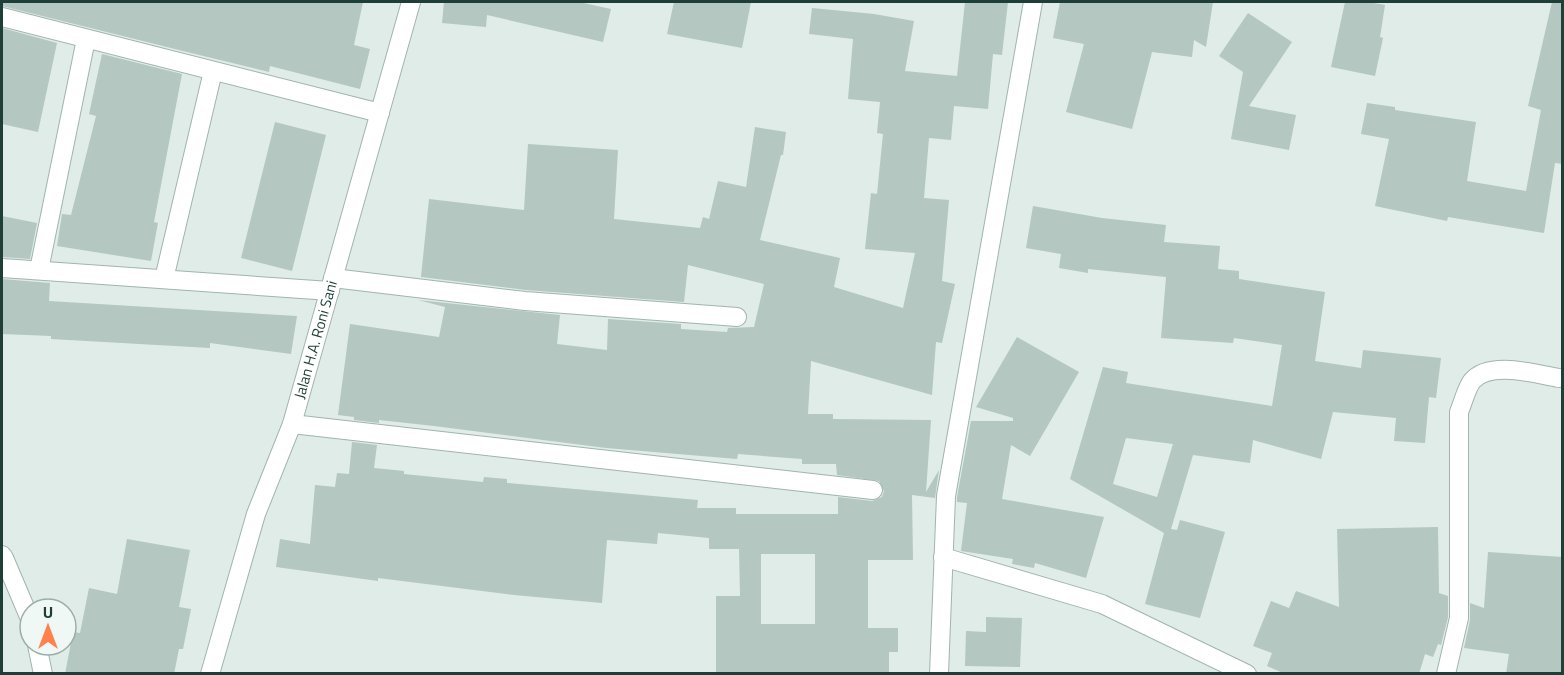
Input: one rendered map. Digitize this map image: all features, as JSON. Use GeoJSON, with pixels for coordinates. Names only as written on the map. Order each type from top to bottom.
{"type":"FeatureCollection","features":[{"type":"Feature","properties":{"kind":"street","name":"Jalan H.A. Roni Sani"},"geometry":{"type":"LineString","coordinates":[[210,674],[256,514],[292,424],[411,2]]}},
{"type":"Feature","properties":{"kind":"street"},"geometry":{"type":"LineString","coordinates":[[939,674],[945,496],[1033,2]]}},
{"type":"Feature","properties":{"kind":"street"},"geometry":{"type":"LineString","coordinates":[[2,17],[380,113]]}},
{"type":"Feature","properties":{"kind":"street"},"geometry":{"type":"LineString","coordinates":[[39,270],[86,39]]}},
{"type":"Feature","properties":{"kind":"street"},"geometry":{"type":"LineString","coordinates":[[164,279],[213,71]]}},
{"type":"Feature","properties":{"kind":"street"},"geometry":{"type":"LineString","coordinates":[[2,268],[164,279],[332,284],[737,317]]}},
{"type":"Feature","properties":{"kind":"street"},"geometry":{"type":"LineString","coordinates":[[1446,674],[1459,618],[1459,412],[1472,381],[1490,370],[1515,370],[1559,378]]}},
{"type":"Feature","properties":{"kind":"street"},"geometry":{"type":"LineString","coordinates":[[292,424],[873,489]]}},
{"type":"Feature","properties":{"kind":"street"},"geometry":{"type":"LineString","coordinates":[[2,555],[21,597]]}},
{"type":"Feature","properties":{"kind":"street"},"geometry":{"type":"LineString","coordinates":[[943,557],[1102,604],[1242,673]]}},
{"type":"Feature","properties":{"kind":"street"},"geometry":{"type":"LineString","coordinates":[[39,657],[43,674]]}},
{"type":"Feature","properties":{"kind":"building"},"geometry":{"type":"Polygon","coordinates":[[[2,2],[363,2],[354,45],[370,49],[360,89],[270,66],[269,72],[2,6],[2,2]]]}},
{"type":"Feature","properties":{"kind":"building"},"geometry":{"type":"Polygon","coordinates":[[[444,2],[579,2],[611,9],[603,42],[487,15],[486,27],[442,23],[444,2]]]}},
{"type":"Feature","properties":{"kind":"building"},"geometry":{"type":"Polygon","coordinates":[[[674,2],[751,2],[742,48],[667,34],[674,2]]]}},
{"type":"Feature","properties":{"kind":"building"},"geometry":{"type":"Polygon","coordinates":[[[965,2],[1008,2],[1002,55],[993,54],[988,109],[954,106],[951,140],[929,138],[924,198],[949,200],[942,281],[955,284],[942,343],[936,342],[932,395],[811,361],[808,414],[833,414],[833,419],[931,420],[926,492],[939,470],[935,498],[912,495],[913,560],[868,560],[868,628],[898,628],[898,652],[889,652],[889,674],[716,673],[716,596],[740,596],[739,549],[709,549],[709,538],[658,533],[657,544],[607,540],[602,603],[514,595],[378,578],[378,581],[276,567],[280,539],[310,544],[315,485],[335,487],[337,473],[349,474],[352,442],[377,445],[374,468],[404,471],[404,474],[483,482],[484,477],[507,479],[507,483],[698,500],[697,508],[736,508],[736,514],[838,514],[838,497],[872,501],[882,497],[884,491],[879,481],[837,475],[836,464],[802,464],[802,459],[738,454],[737,459],[606,448],[434,426],[379,420],[379,423],[354,420],[354,417],[338,415],[350,324],[439,337],[445,307],[418,300],[560,315],[557,344],[607,350],[608,319],[681,324],[681,329],[727,332],[728,328],[754,327],[764,284],[688,265],[684,302],[526,290],[421,277],[429,199],[524,210],[528,144],[618,150],[614,219],[700,228],[703,217],[709,219],[718,181],[746,187],[755,127],[786,132],[783,155],[781,155],[760,240],[840,258],[834,287],[903,308],[915,253],[865,249],[871,193],[877,194],[883,134],[877,133],[880,102],[848,99],[853,39],[809,34],[812,8],[874,14],[914,21],[905,71],[957,76],[965,2]],[[761,554],[761,624],[815,624],[815,554],[761,554]]]}},
{"type":"Feature","properties":{"kind":"building"},"geometry":{"type":"Polygon","coordinates":[[[1060,2],[1213,2],[1206,47],[1194,40],[1192,57],[1152,52],[1132,129],[1066,112],[1084,44],[1053,38],[1060,2]]]}},
{"type":"Feature","properties":{"kind":"building"},"geometry":{"type":"Polygon","coordinates":[[[1345,2],[1385,5],[1380,37],[1383,38],[1375,76],[1331,67],[1345,2]]]}},
{"type":"Feature","properties":{"kind":"building"},"geometry":{"type":"Polygon","coordinates":[[[1552,2],[1563,2],[1563,164],[1555,163],[1544,233],[1448,217],[1447,221],[1375,206],[1389,139],[1361,134],[1367,103],[1395,107],[1395,110],[1476,122],[1467,181],[1526,191],[1541,110],[1528,106],[1552,2]]]}},
{"type":"Feature","properties":{"kind":"building"},"geometry":{"type":"Polygon","coordinates":[[[1248,13],[1292,42],[1249,106],[1296,115],[1289,150],[1231,139],[1243,72],[1219,56],[1248,13]]]}},
{"type":"Feature","properties":{"kind":"building"},"geometry":{"type":"Polygon","coordinates":[[[2,28],[57,43],[38,132],[2,124],[2,28]]]}},
{"type":"Feature","properties":{"kind":"building"},"geometry":{"type":"Polygon","coordinates":[[[102,54],[182,74],[154,222],[158,223],[151,261],[57,246],[62,214],[71,215],[96,116],[89,114],[102,54]]]}},
{"type":"Feature","properties":{"kind":"building"},"geometry":{"type":"Polygon","coordinates":[[[275,122],[326,135],[292,271],[241,258],[275,122]]]}},
{"type":"Feature","properties":{"kind":"building"},"geometry":{"type":"Polygon","coordinates":[[[1033,206],[1102,218],[1166,225],[1164,242],[1220,246],[1218,269],[1239,271],[1239,279],[1325,292],[1315,361],[1361,368],[1363,350],[1441,358],[1436,398],[1429,397],[1425,443],[1394,441],[1396,418],[1333,412],[1321,459],[1253,440],[1250,463],[1193,455],[1171,529],[1177,530],[1180,520],[1225,532],[1200,618],[1145,604],[1164,533],[1070,479],[1103,367],[1128,372],[1126,383],[1272,406],[1282,345],[1234,338],[1233,343],[1161,338],[1166,277],[1088,269],[1088,273],[1059,268],[1061,254],[1026,248],[1033,206]],[[1126,438],[1113,484],[1157,497],[1173,444],[1126,438]]]}},
{"type":"Feature","properties":{"kind":"building"},"geometry":{"type":"Polygon","coordinates":[[[2,216],[37,223],[30,259],[2,257],[2,216]]]}},
{"type":"Feature","properties":{"kind":"building"},"geometry":{"type":"Polygon","coordinates":[[[2,279],[50,283],[49,301],[297,316],[291,354],[210,343],[210,348],[2,334],[2,279]]]}},
{"type":"Feature","properties":{"kind":"building"},"geometry":{"type":"Polygon","coordinates":[[[1017,337],[1079,372],[1030,456],[1011,445],[1002,499],[1104,517],[1086,578],[1035,563],[1034,568],[1012,564],[1013,559],[961,551],[967,503],[957,502],[957,497],[971,421],[1013,421],[1013,418],[976,407],[1017,337]]]}},
{"type":"Feature","properties":{"kind":"building"},"geometry":{"type":"Polygon","coordinates":[[[1438,527],[1439,593],[1448,596],[1448,617],[1441,645],[1438,644],[1433,657],[1425,654],[1419,674],[1285,674],[1267,666],[1272,653],[1253,646],[1271,601],[1289,608],[1296,591],[1339,607],[1337,529],[1438,527]]]}},
{"type":"Feature","properties":{"kind":"building"},"geometry":{"type":"Polygon","coordinates":[[[127,539],[190,550],[179,607],[191,609],[183,649],[179,649],[174,674],[65,674],[68,657],[78,657],[78,633],[80,633],[89,588],[117,594],[127,539]]]}},
{"type":"Feature","properties":{"kind":"building"},"geometry":{"type":"Polygon","coordinates":[[[1488,552],[1563,557],[1563,674],[1506,674],[1509,654],[1464,648],[1470,620],[1470,603],[1484,608],[1488,552]]]}},
{"type":"Feature","properties":{"kind":"building"},"geometry":{"type":"Polygon","coordinates":[[[986,617],[1022,618],[1020,667],[965,666],[966,631],[986,632],[986,617]]]}}]}
